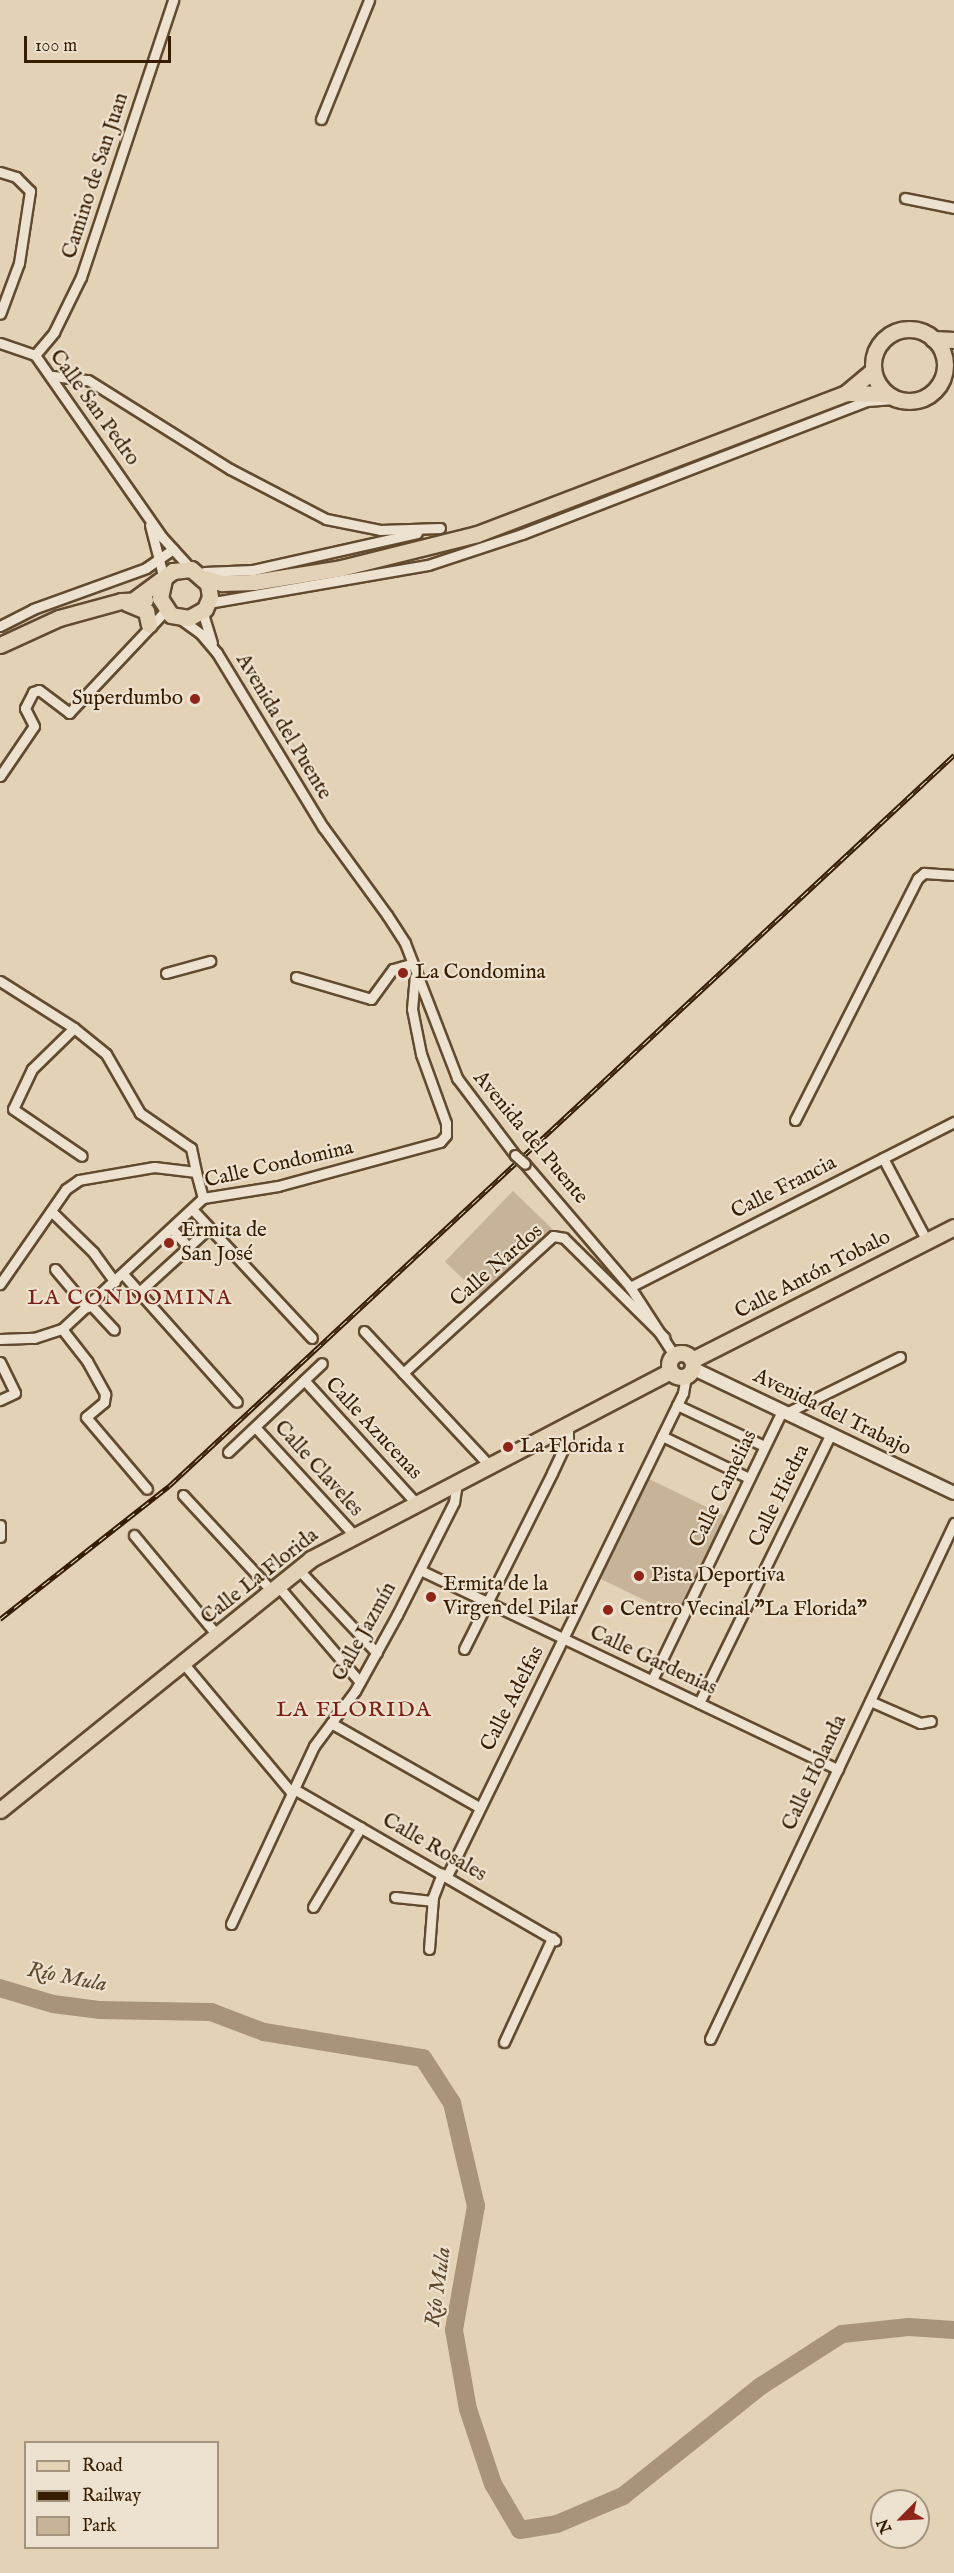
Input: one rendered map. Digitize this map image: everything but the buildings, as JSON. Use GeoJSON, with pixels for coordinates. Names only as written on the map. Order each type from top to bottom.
{"type":"FeatureCollection","features":[{"type":"Feature","properties":{"kind":"main road"},"geometry":{"type":"LineString","coordinates":[[890,396],[873,370],[875,350],[891,333],[914,329],[933,339],[954,340]]}},
{"type":"Feature","properties":{"kind":"main road"},"geometry":{"type":"LineString","coordinates":[[933,339],[945,362]]}},
{"type":"Feature","properties":{"kind":"main road"},"geometry":{"type":"LineString","coordinates":[[846,393],[890,396],[908,402],[931,394],[944,374],[945,362],[954,349]]}},
{"type":"Feature","properties":{"kind":"main road"},"geometry":{"type":"LineString","coordinates":[[0,645],[59,618],[128,600],[164,579],[173,571],[197,572],[222,583],[254,582],[341,568],[477,534],[846,393],[873,370]]}},
{"type":"Feature","properties":{"kind":"main road"},"geometry":{"type":"LineString","coordinates":[[197,572],[209,587],[207,604]]}},
{"type":"Feature","properties":{"kind":"main road"},"geometry":{"type":"LineString","coordinates":[[164,579],[160,593],[171,614]]}},
{"type":"Feature","properties":{"kind":"main road"},"geometry":{"type":"LineString","coordinates":[[128,600],[171,614],[195,616],[223,592],[254,582]]}},
{"type":"Feature","properties":{"kind":"main road"},"geometry":{"type":"LineString","coordinates":[[128,600],[146,611],[148,625]]}},
{"type":"Feature","properties":{"kind":"main road","name":"Calle Antón Tobalo"},"geometry":{"type":"LineString","coordinates":[[690,1368],[954,1227]]}},
{"type":"Feature","properties":{"kind":"main road"},"geometry":{"type":"LineString","coordinates":[[684,1354],[690,1368],[677,1376],[670,1371],[669,1364],[674,1355],[684,1354]]}},
{"type":"Feature","properties":{"kind":"main road","name":"Calle La Florida"},"geometry":{"type":"LineString","coordinates":[[0,1810],[184,1664],[298,1569],[354,1535],[670,1371]]}},
{"type":"Feature","properties":{"kind":"street","name":"Camino de San Juan"},"geometry":{"type":"LineString","coordinates":[[35,355],[54,332],[81,277],[173,0]]}},
{"type":"Feature","properties":{"kind":"street"},"geometry":{"type":"LineString","coordinates":[[321,118],[369,0]]}},
{"type":"Feature","properties":{"kind":"street"},"geometry":{"type":"LineString","coordinates":[[0,172],[16,177],[30,191],[19,262],[0,314]]}},
{"type":"Feature","properties":{"kind":"street"},"geometry":{"type":"LineString","coordinates":[[905,198],[954,208]]}},
{"type":"Feature","properties":{"kind":"street","name":"Calle San Pedro"},"geometry":{"type":"LineString","coordinates":[[0,343],[35,355],[53,376],[173,549],[197,572]]}},
{"type":"Feature","properties":{"kind":"street"},"geometry":{"type":"LineString","coordinates":[[53,376],[88,380],[230,469],[326,519],[380,530],[440,528],[253,570],[215,574],[197,572]]}},
{"type":"Feature","properties":{"kind":"street"},"geometry":{"type":"LineString","coordinates":[[207,604],[236,596],[269,595],[428,565],[522,534],[867,401],[890,396]]}},
{"type":"Feature","properties":{"kind":"street","name":"Calle San Pedro"},"geometry":{"type":"LineString","coordinates":[[146,511],[164,579]]}},
{"type":"Feature","properties":{"kind":"street"},"geometry":{"type":"LineString","coordinates":[[0,626],[33,609],[146,568],[173,549]]}},
{"type":"Feature","properties":{"kind":"street","name":"Avenida del Puente"},"geometry":{"type":"LineString","coordinates":[[207,604],[206,625],[217,653],[323,827],[405,943],[415,977],[457,1078],[473,1104],[630,1287],[674,1355]]}},
{"type":"Feature","properties":{"kind":"street"},"geometry":{"type":"LineString","coordinates":[[0,776],[34,726],[25,708],[33,692],[39,690],[69,713],[148,625],[171,614]]}},
{"type":"Feature","properties":{"kind":"street","name":"Avenida del Puente"},"geometry":{"type":"LineString","coordinates":[[171,614],[194,627],[217,653]]}},
{"type":"Feature","properties":{"kind":"street"},"geometry":{"type":"LineString","coordinates":[[795,1120],[918,878],[924,873],[954,875]]}},
{"type":"Feature","properties":{"kind":"street"},"geometry":{"type":"LineString","coordinates":[[166,973],[210,961]]}},
{"type":"Feature","properties":{"kind":"street"},"geometry":{"type":"LineString","coordinates":[[296,977],[371,999],[393,969],[411,964]]}},
{"type":"Feature","properties":{"kind":"street","name":"Calle Condomina"},"geometry":{"type":"LineString","coordinates":[[0,1339],[34,1338],[62,1329],[203,1198],[278,1186],[440,1142],[446,1135],[446,1123],[419,1043],[412,1009],[415,977]]}},
{"type":"Feature","properties":{"kind":"street"},"geometry":{"type":"LineString","coordinates":[[0,981],[74,1028],[106,1054],[140,1113],[191,1148],[203,1198]]}},
{"type":"Feature","properties":{"kind":"street"},"geometry":{"type":"LineString","coordinates":[[74,1028],[32,1069],[13,1109],[82,1155]]}},
{"type":"Feature","properties":{"kind":"street","name":"Calle Francia"},"geometry":{"type":"LineString","coordinates":[[630,1287],[954,1122]]}},
{"type":"Feature","properties":{"kind":"street"},"geometry":{"type":"LineString","coordinates":[[883,1158],[927,1241]]}},
{"type":"Feature","properties":{"kind":"street"},"geometry":{"type":"LineString","coordinates":[[0,1284],[66,1189],[79,1180],[154,1167],[196,1172]]}},
{"type":"Feature","properties":{"kind":"street"},"geometry":{"type":"LineString","coordinates":[[192,1209],[208,1229],[312,1338]]}},
{"type":"Feature","properties":{"kind":"street"},"geometry":{"type":"LineString","coordinates":[[51,1211],[93,1252],[115,1282]]}},
{"type":"Feature","properties":{"kind":"street"},"geometry":{"type":"LineString","coordinates":[[172,1229],[188,1247]]}},
{"type":"Feature","properties":{"kind":"street"},"geometry":{"type":"LineString","coordinates":[[139,1292],[208,1229]]}},
{"type":"Feature","properties":{"kind":"street","name":"Calle Nardos"},"geometry":{"type":"LineString","coordinates":[[403,1373],[553,1236],[564,1238],[664,1337]]}},
{"type":"Feature","properties":{"kind":"street"},"geometry":{"type":"LineString","coordinates":[[56,1269],[88,1306],[114,1329]]}},
{"type":"Feature","properties":{"kind":"street"},"geometry":{"type":"LineString","coordinates":[[123,1274],[237,1402]]}},
{"type":"Feature","properties":{"kind":"street"},"geometry":{"type":"LineString","coordinates":[[62,1329],[87,1361],[105,1394],[104,1402],[86,1417],[147,1489]]}},
{"type":"Feature","properties":{"kind":"street"},"geometry":{"type":"LineString","coordinates":[[364,1331],[489,1465]]}},
{"type":"Feature","properties":{"kind":"street"},"geometry":{"type":"LineString","coordinates":[[784,1412],[900,1357]]}},
{"type":"Feature","properties":{"kind":"street"},"geometry":{"type":"LineString","coordinates":[[0,1362],[15,1393],[0,1400]]}},
{"type":"Feature","properties":{"kind":"street"},"geometry":{"type":"LineString","coordinates":[[228,1452],[322,1363]]}},
{"type":"Feature","properties":{"kind":"street","name":"Calle Adelfas"},"geometry":{"type":"LineString","coordinates":[[429,1949],[432,1901],[565,1639],[677,1405],[690,1368]]}},
{"type":"Feature","properties":{"kind":"street","name":"Avenida del Trabajo"},"geometry":{"type":"LineString","coordinates":[[690,1368],[954,1493]]}},
{"type":"Feature","properties":{"kind":"street","name":"Calle Azucenas"},"geometry":{"type":"LineString","coordinates":[[304,1380],[417,1503]]}},
{"type":"Feature","properties":{"kind":"street"},"geometry":{"type":"LineString","coordinates":[[677,1405],[764,1446]]}},
{"type":"Feature","properties":{"kind":"street","name":"Calle Camelias"},"geometry":{"type":"LineString","coordinates":[[652,1680],[764,1446],[784,1412]]}},
{"type":"Feature","properties":{"kind":"street"},"geometry":{"type":"LineString","coordinates":[[464,1649],[568,1438],[568,1424]]}},
{"type":"Feature","properties":{"kind":"street","name":"Calle Claveles"},"geometry":{"type":"LineString","coordinates":[[255,1426],[354,1535]]}},
{"type":"Feature","properties":{"kind":"street","name":"Calle Hiedra"},"geometry":{"type":"LineString","coordinates":[[699,1703],[831,1434]]}},
{"type":"Feature","properties":{"kind":"street"},"geometry":{"type":"LineString","coordinates":[[662,1436],[749,1478]]}},
{"type":"Feature","properties":{"kind":"street","name":"Calle Jazmín"},"geometry":{"type":"LineString","coordinates":[[231,1924],[314,1746],[360,1682],[377,1653],[454,1502],[457,1482]]}},
{"type":"Feature","properties":{"kind":"street"},"geometry":{"type":"LineString","coordinates":[[183,1495],[275,1589],[360,1682]]}},
{"type":"Feature","properties":{"kind":"street","name":"Calle Holanda"},"geometry":{"type":"LineString","coordinates":[[710,2039],[954,1523]]}},
{"type":"Feature","properties":{"kind":"street"},"geometry":{"type":"LineString","coordinates":[[0,1525],[0,1538]]}},
{"type":"Feature","properties":{"kind":"street"},"geometry":{"type":"LineString","coordinates":[[134,1535],[218,1636]]}},
{"type":"Feature","properties":{"kind":"street"},"geometry":{"type":"LineString","coordinates":[[298,1569],[377,1653]]}},
{"type":"Feature","properties":{"kind":"street","name":"Calle Gardenias"},"geometry":{"type":"LineString","coordinates":[[420,1570],[838,1769]]}},
{"type":"Feature","properties":{"kind":"street","name":"Calle Rosales"},"geometry":{"type":"LineString","coordinates":[[184,1664],[293,1791],[361,1827],[553,1939],[504,2042]]}},
{"type":"Feature","properties":{"kind":"street"},"geometry":{"type":"LineString","coordinates":[[870,1701],[920,1724],[931,1721]]}},
{"type":"Feature","properties":{"kind":"street"},"geometry":{"type":"LineString","coordinates":[[331,1723],[479,1808]]}},
{"type":"Feature","properties":{"kind":"street"},"geometry":{"type":"LineString","coordinates":[[313,1907],[361,1827]]}},
{"type":"Feature","properties":{"kind":"street"},"geometry":{"type":"LineString","coordinates":[[394,1897],[432,1901]]}},
{"type":"Feature","properties":{"kind":"green space"},"geometry":{"type":"Polygon","coordinates":[[[513,1191],[558,1235],[490,1305],[445,1261],[513,1191]]]}},
{"type":"Feature","properties":{"kind":"green space"},"geometry":{"type":"Polygon","coordinates":[[[643,1476],[730,1519],[682,1618],[594,1576],[643,1476]]]}},
{"type":"Feature","properties":{"kind":"waterway","name":"Río Mula"},"geometry":{"type":"LineString","coordinates":[[0,1988],[53,2004],[99,2010],[211,2012],[264,2032],[423,2058],[452,2103],[476,2206],[454,2330],[468,2409],[493,2484],[520,2530],[557,2524],[623,2496],[761,2386],[842,2334],[909,2327],[954,2330]]}},
{"type":"Feature","properties":{"kind":"railway"},"geometry":{"type":"LineString","coordinates":[[0,1619],[169,1486],[954,755]]}},
{"type":"Feature","properties":{"kind":"place","name":"Superdumbo"},"geometry":{"type":"Point","coordinates":[195,699]}},
{"type":"Feature","properties":{"kind":"place","name":"La Condomina"},"geometry":{"type":"Point","coordinates":[403,973]}},
{"type":"Feature","properties":{"kind":"place","name":"Ermita de San José"},"geometry":{"type":"Point","coordinates":[169,1243]}},
{"type":"Feature","properties":{"kind":"place","name":"La Florida 1"},"geometry":{"type":"Point","coordinates":[508,1447]}},
{"type":"Feature","properties":{"kind":"place","name":"Pista Deportiva"},"geometry":{"type":"Point","coordinates":[639,1576]}},
{"type":"Feature","properties":{"kind":"place","name":"Ermita de la Virgen del Pilar"},"geometry":{"type":"Point","coordinates":[431,1597]}},
{"type":"Feature","properties":{"kind":"place","name":"Centro Vecinal \"La Florida\""},"geometry":{"type":"Point","coordinates":[608,1610]}},
{"type":"Feature","properties":{"kind":"district","name":"LA CONDOMINA"},"geometry":{"type":"Point","coordinates":[130,1299]}},
{"type":"Feature","properties":{"kind":"district","name":"LA FLORIDA"},"geometry":{"type":"Point","coordinates":[354,1711]}}]}
